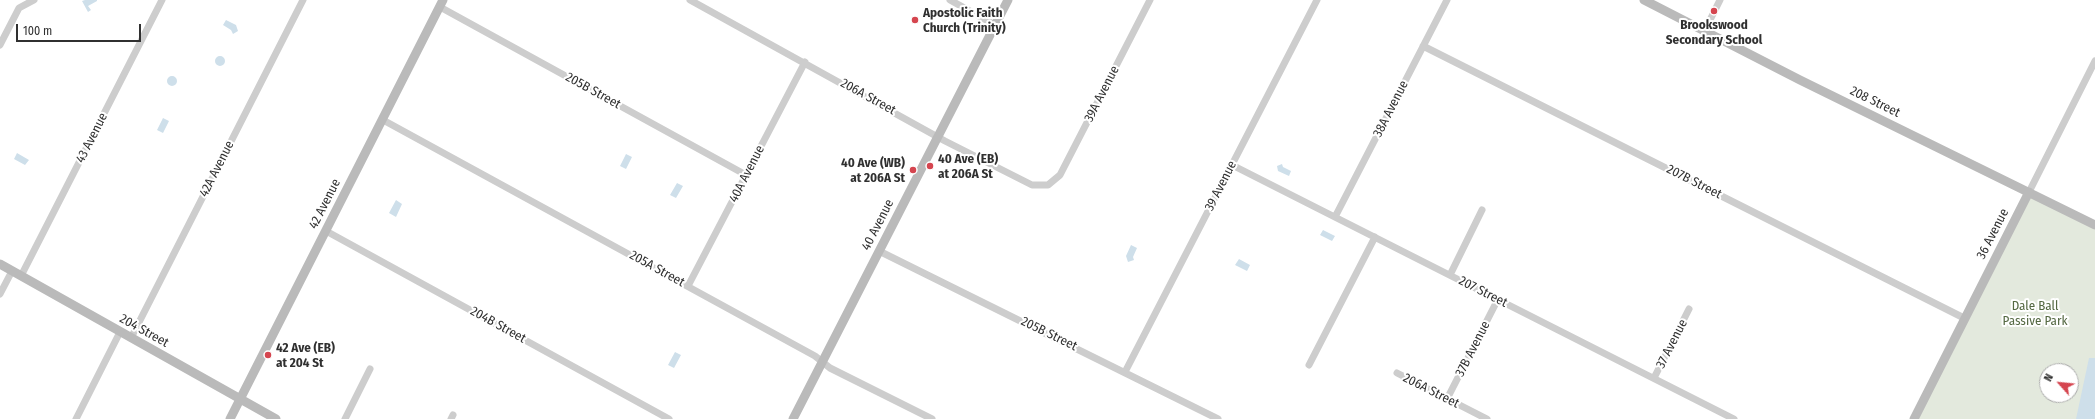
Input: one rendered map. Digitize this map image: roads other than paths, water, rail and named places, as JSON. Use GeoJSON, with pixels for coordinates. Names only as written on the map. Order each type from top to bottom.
{"type":"FeatureCollection","features":[{"type":"Feature","properties":{"kind":"main road","name":"40 Avenue"},"geometry":{"type":"LineString","coordinates":[[793,419],[1008,0]]}},
{"type":"Feature","properties":{"kind":"main road","name":"208 Street"},"geometry":{"type":"LineString","coordinates":[[1644,0],[1800,80],[2095,225]]}},
{"type":"Feature","properties":{"kind":"main road","name":"42 Avenue"},"geometry":{"type":"LineString","coordinates":[[230,419],[442,4]]}},
{"type":"Feature","properties":{"kind":"main road","name":"36 Avenue"},"geometry":{"type":"LineString","coordinates":[[1914,419],[2029,192]]}},
{"type":"Feature","properties":{"kind":"main road","name":"204 Street"},"geometry":{"type":"LineString","coordinates":[[0,264],[276,419]]}},
{"type":"Feature","properties":{"kind":"street"},"geometry":{"type":"LineString","coordinates":[[0,45],[19,8],[34,0]]}},
{"type":"Feature","properties":{"kind":"street","name":"43 Avenue"},"geometry":{"type":"LineString","coordinates":[[21,276],[162,0]]}},
{"type":"Feature","properties":{"kind":"street","name":"42A Avenue"},"geometry":{"type":"LineString","coordinates":[[131,338],[303,0]]}},
{"type":"Feature","properties":{"kind":"street","name":"206A Street"},"geometry":{"type":"LineString","coordinates":[[690,0],[938,136],[1032,184],[1048,185]]}},
{"type":"Feature","properties":{"kind":"street"},"geometry":{"type":"LineString","coordinates":[[950,0],[995,25]]}},
{"type":"Feature","properties":{"kind":"street","name":"39A Avenue"},"geometry":{"type":"LineString","coordinates":[[1048,185],[1060,175],[1150,0]]}},
{"type":"Feature","properties":{"kind":"street","name":"39 Avenue"},"geometry":{"type":"LineString","coordinates":[[1125,372],[1317,0]]}},
{"type":"Feature","properties":{"kind":"street","name":"38A Avenue"},"geometry":{"type":"LineString","coordinates":[[1334,217],[1447,0]]}},
{"type":"Feature","properties":{"kind":"street"},"geometry":{"type":"LineString","coordinates":[[1705,30],[1720,0]]}},
{"type":"Feature","properties":{"kind":"street","name":"205B Street"},"geometry":{"type":"LineString","coordinates":[[442,4],[746,175]]}},
{"type":"Feature","properties":{"kind":"street","name":"207B Street"},"geometry":{"type":"LineString","coordinates":[[1423,46],[1964,318]]}},
{"type":"Feature","properties":{"kind":"street","name":"36 Avenue"},"geometry":{"type":"LineString","coordinates":[[2029,192],[2095,61]]}},
{"type":"Feature","properties":{"kind":"street","name":"40A Avenue"},"geometry":{"type":"LineString","coordinates":[[688,286],[805,62]]}},
{"type":"Feature","properties":{"kind":"street","name":"205A Street"},"geometry":{"type":"LineString","coordinates":[[383,120],[823,360],[830,368],[932,419]]}},
{"type":"Feature","properties":{"kind":"street","name":"207 Street"},"geometry":{"type":"LineString","coordinates":[[1232,165],[1734,419]]}},
{"type":"Feature","properties":{"kind":"street"},"geometry":{"type":"LineString","coordinates":[[1450,275],[1482,210]]}},
{"type":"Feature","properties":{"kind":"street","name":"204B Street"},"geometry":{"type":"LineString","coordinates":[[326,231],[670,419]]}},
{"type":"Feature","properties":{"kind":"street"},"geometry":{"type":"LineString","coordinates":[[1309,365],[1375,237]]}},
{"type":"Feature","properties":{"kind":"street","name":"205B Street"},"geometry":{"type":"LineString","coordinates":[[879,251],[1218,419]]}},
{"type":"Feature","properties":{"kind":"street"},"geometry":{"type":"LineString","coordinates":[[0,294],[12,271]]}},
{"type":"Feature","properties":{"kind":"street","name":"37B Avenue"},"geometry":{"type":"LineString","coordinates":[[1447,399],[1498,299]]}},
{"type":"Feature","properties":{"kind":"street","name":"37 Avenue"},"geometry":{"type":"LineString","coordinates":[[1654,378],[1689,310]]}},
{"type":"Feature","properties":{"kind":"street"},"geometry":{"type":"LineString","coordinates":[[76,419],[120,332]]}},
{"type":"Feature","properties":{"kind":"street"},"geometry":{"type":"LineString","coordinates":[[345,419],[370,369]]}},
{"type":"Feature","properties":{"kind":"street","name":"206A Street"},"geometry":{"type":"LineString","coordinates":[[1396,373],[1487,419]]}},
{"type":"Feature","properties":{"kind":"water"},"geometry":{"type":"Polygon","coordinates":[[[97,0],[88,6],[91,10],[88,12],[82,1],[97,0]]]}},
{"type":"Feature","properties":{"kind":"water"},"geometry":{"type":"Polygon","coordinates":[[[226,20],[236,25],[238,31],[233,34],[231,30],[223,25],[226,20]]]}},
{"type":"Feature","properties":{"kind":"water"},"geometry":{"type":"Polygon","coordinates":[[[218,56],[222,56],[224,57],[224,65],[218,66],[215,63],[215,59],[218,56]]]}},
{"type":"Feature","properties":{"kind":"water"},"geometry":{"type":"Polygon","coordinates":[[[172,76],[177,81],[172,86],[167,81],[172,76]]]}},
{"type":"Feature","properties":{"kind":"water"},"geometry":{"type":"Polygon","coordinates":[[[163,118],[169,121],[163,133],[157,130],[163,118]]]}},
{"type":"Feature","properties":{"kind":"water"},"geometry":{"type":"Polygon","coordinates":[[[17,153],[29,160],[25,165],[14,159],[17,153]]]}},
{"type":"Feature","properties":{"kind":"water"},"geometry":{"type":"Polygon","coordinates":[[[626,154],[632,157],[626,169],[620,166],[626,154]]]}},
{"type":"Feature","properties":{"kind":"water"},"geometry":{"type":"Polygon","coordinates":[[[1282,164],[1283,167],[1291,171],[1289,176],[1278,171],[1277,166],[1282,164]]]}},
{"type":"Feature","properties":{"kind":"water"},"geometry":{"type":"Polygon","coordinates":[[[677,183],[683,186],[676,198],[670,195],[677,183]]]}},
{"type":"Feature","properties":{"kind":"water"},"geometry":{"type":"Polygon","coordinates":[[[396,200],[402,204],[396,217],[389,213],[396,200]]]}},
{"type":"Feature","properties":{"kind":"water"},"geometry":{"type":"Polygon","coordinates":[[[1323,230],[1335,236],[1332,241],[1320,235],[1323,230]]]}},
{"type":"Feature","properties":{"kind":"water"},"geometry":{"type":"Polygon","coordinates":[[[1131,245],[1137,248],[1133,257],[1134,260],[1128,262],[1126,256],[1131,245]]]}},
{"type":"Feature","properties":{"kind":"water"},"geometry":{"type":"Polygon","coordinates":[[[1239,259],[1250,265],[1247,271],[1235,265],[1239,259]]]}},
{"type":"Feature","properties":{"kind":"water"},"geometry":{"type":"Polygon","coordinates":[[[675,352],[681,355],[674,368],[668,365],[675,352]]]}},
{"type":"Feature","properties":{"kind":"water"},"geometry":{"type":"Polygon","coordinates":[[[2089,358],[2095,358],[2095,419],[2076,419],[2089,358]]]}},
{"type":"Feature","properties":{"kind":"place","name":"Brookswood Secondary School"},"geometry":{"type":"Point","coordinates":[1714,11]}},
{"type":"Feature","properties":{"kind":"place","name":"Apostolic Faith Church (Trinity)"},"geometry":{"type":"Point","coordinates":[915,20]}},
{"type":"Feature","properties":{"kind":"place","name":"40 Ave (EB) at 206A St"},"geometry":{"type":"Point","coordinates":[930,166]}},
{"type":"Feature","properties":{"kind":"place","name":"40 Ave (WB) at 206A St"},"geometry":{"type":"Point","coordinates":[913,170]}},
{"type":"Feature","properties":{"kind":"place","name":"42 Ave (EB) at 204 St"},"geometry":{"type":"Point","coordinates":[268,355]}},
{"type":"Feature","properties":{"kind":"park label","name":"Dale Ball Passive Park"},"geometry":{"type":"Point","coordinates":[2035,314]}}]}
